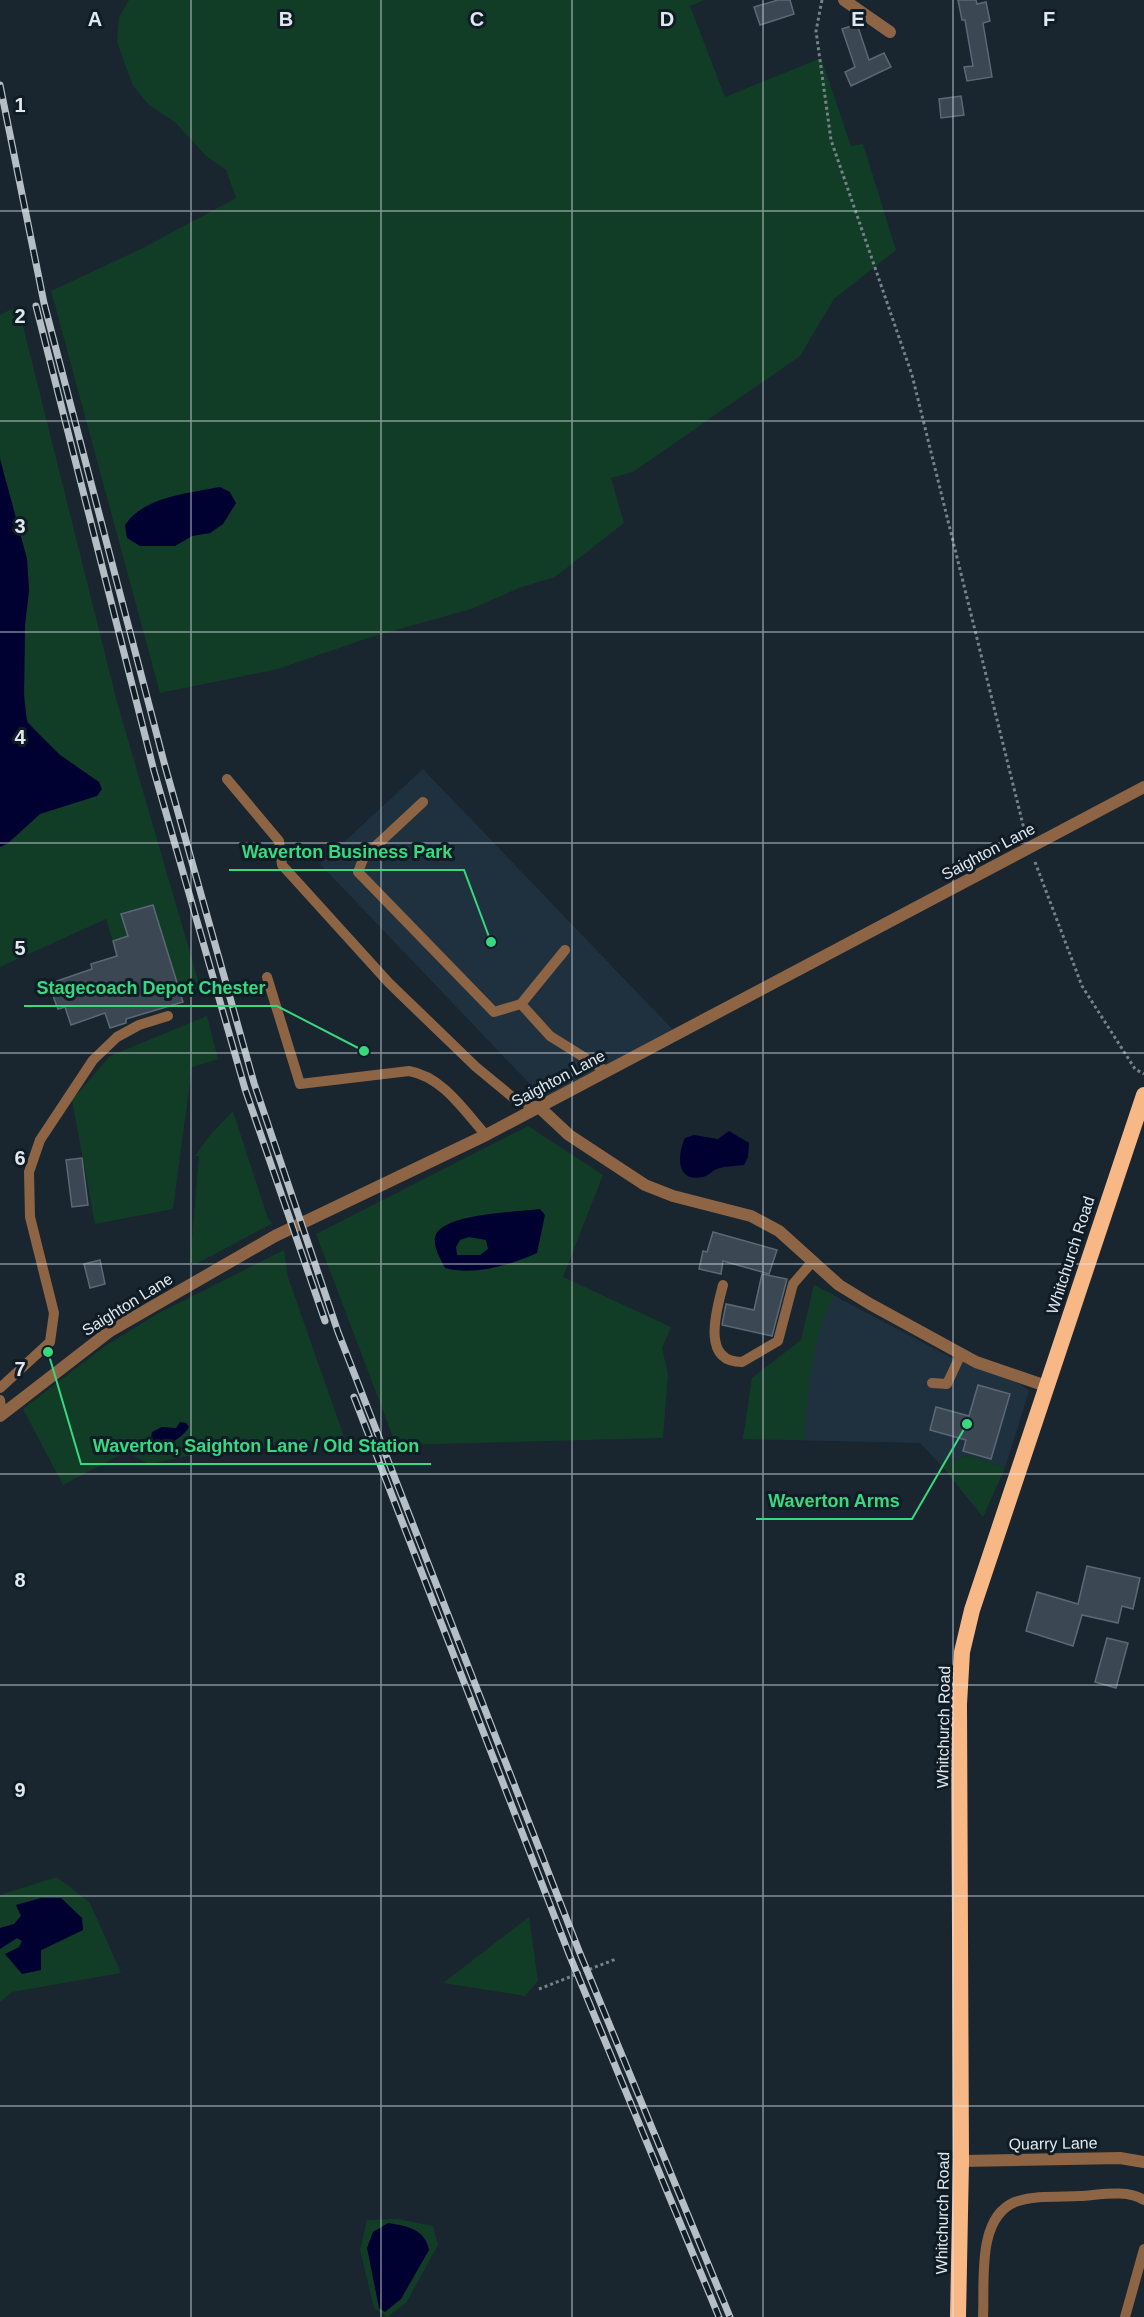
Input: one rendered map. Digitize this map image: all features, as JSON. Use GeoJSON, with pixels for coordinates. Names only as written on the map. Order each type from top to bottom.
{"type":"FeatureCollection","features":[{"type":"Feature","properties":{"kind":"highway","name":"Whitchurch Road"},"geometry":{"type":"LineString","coordinates":[[958,2317],[961,2161],[959,1704],[962,1652],[972,1610],[1144,1095]]}},
{"type":"Feature","properties":{"kind":"street"},"geometry":{"type":"LineString","coordinates":[[844,0],[890,32]]}},
{"type":"Feature","properties":{"kind":"street","name":"Saighton Lane"},"geometry":{"type":"LineString","coordinates":[[1,1415],[110,1331],[275,1236],[486,1135],[1144,787]]}},
{"type":"Feature","properties":{"kind":"street"},"geometry":{"type":"LineString","coordinates":[[539,1107],[569,1135],[645,1185],[673,1196],[751,1216],[779,1231],[839,1285],[976,1362],[1046,1386]]}},
{"type":"Feature","properties":{"kind":"street","name":"Quarry Lane"},"geometry":{"type":"LineString","coordinates":[[961,2161],[1120,2158],[1144,2162]]}},
{"type":"Feature","properties":{"kind":"lane"},"geometry":{"type":"LineString","coordinates":[[227,779],[279,841],[282,865],[389,983],[476,1067],[516,1100],[539,1107]]}},
{"type":"Feature","properties":{"kind":"lane"},"geometry":{"type":"LineString","coordinates":[[423,802],[364,857],[358,872],[494,1012],[521,1005],[565,950]]}},
{"type":"Feature","properties":{"kind":"lane"},"geometry":{"type":"LineString","coordinates":[[267,977],[300,1084],[409,1071],[424,1074],[442,1087],[486,1135]]}},
{"type":"Feature","properties":{"kind":"lane"},"geometry":{"type":"LineString","coordinates":[[521,1005],[550,1036],[606,1071]]}},
{"type":"Feature","properties":{"kind":"lane"},"geometry":{"type":"LineString","coordinates":[[0,1388],[50,1342],[54,1313],[30,1216],[29,1172],[40,1140],[93,1060],[117,1037],[140,1025],[168,1016]]}},
{"type":"Feature","properties":{"kind":"lane"},"geometry":{"type":"LineString","coordinates":[[723,1285],[714,1322],[715,1343],[726,1358],[742,1362],[778,1341],[793,1284],[813,1261]]}},
{"type":"Feature","properties":{"kind":"lane"},"geometry":{"type":"LineString","coordinates":[[932,1383],[947,1384],[961,1354]]}},
{"type":"Feature","properties":{"kind":"lane"},"geometry":{"type":"LineString","coordinates":[[0,1400],[1,1415]]}},
{"type":"Feature","properties":{"kind":"lane"},"geometry":{"type":"LineString","coordinates":[[983,2317],[988,2236],[1005,2210],[1015,2203],[1041,2198],[1127,2194],[1144,2200]]}},
{"type":"Feature","properties":{"kind":"lane"},"geometry":{"type":"LineString","coordinates":[[1125,2317],[1144,2249]]}},
{"type":"Feature","properties":{"kind":"path"},"geometry":{"type":"LineString","coordinates":[[822,0],[816,32],[831,140],[912,375],[1029,848],[1082,986],[1135,1069],[1144,1074]]}},
{"type":"Feature","properties":{"kind":"path"},"geometry":{"type":"LineString","coordinates":[[539,1989],[616,1959]]}},
{"type":"Feature","properties":{"kind":"shaded area"},"geometry":{"type":"Polygon","coordinates":[[[0,459],[27,559],[29,591],[25,625],[24,695],[27,722],[60,755],[99,782],[102,789],[97,796],[40,814],[8,843],[0,847],[0,459]]]}},
{"type":"Feature","properties":{"kind":"shaded area"},"geometry":{"type":"Polygon","coordinates":[[[220,487],[230,492],[236,503],[223,524],[210,533],[192,536],[175,546],[140,546],[127,538],[125,525],[143,508],[181,494],[220,487]]]}},
{"type":"Feature","properties":{"kind":"shaded area"},"geometry":{"type":"Polygon","coordinates":[[[423,769],[677,1034],[547,1102],[320,864],[423,769]]]}},
{"type":"Feature","properties":{"kind":"shaded area"},"geometry":{"type":"Polygon","coordinates":[[[729,1131],[749,1143],[748,1157],[744,1165],[718,1169],[703,1177],[694,1178],[683,1172],[680,1159],[685,1138],[694,1135],[718,1139],[729,1131]]]}},
{"type":"Feature","properties":{"kind":"shaded area"},"geometry":{"type":"Polygon","coordinates":[[[540,1209],[545,1215],[537,1253],[515,1262],[480,1270],[445,1268],[435,1245],[435,1237],[440,1229],[465,1218],[540,1209]],[[469,1237],[460,1240],[456,1247],[457,1255],[480,1255],[488,1249],[486,1240],[469,1237]]]}},
{"type":"Feature","properties":{"kind":"shaded area"},"geometry":{"type":"Polygon","coordinates":[[[814,1285],[950,1357],[1020,1384],[1029,1391],[1005,1468],[968,1455],[941,1465],[920,1443],[743,1439],[752,1378],[801,1340],[814,1285]]]}},
{"type":"Feature","properties":{"kind":"shaded area"},"geometry":{"type":"Polygon","coordinates":[[[180,1422],[186,1423],[189,1427],[177,1439],[167,1444],[150,1443],[152,1432],[162,1427],[176,1428],[180,1422]]]}},
{"type":"Feature","properties":{"kind":"shaded area"},"geometry":{"type":"Polygon","coordinates":[[[41,1898],[61,1898],[82,1918],[83,1930],[41,1950],[41,1970],[22,1974],[5,1954],[19,1947],[22,1941],[17,1938],[0,1949],[0,1928],[14,1924],[21,1916],[16,1905],[41,1898]]]}},
{"type":"Feature","properties":{"kind":"shaded area"},"geometry":{"type":"Polygon","coordinates":[[[388,2223],[408,2227],[419,2233],[424,2237],[429,2250],[401,2299],[385,2312],[379,2308],[367,2248],[373,2232],[388,2223]]]}},
{"type":"Feature","properties":{"kind":"green space"},"geometry":{"type":"Polygon","coordinates":[[[129,0],[704,0],[690,6],[725,97],[821,58],[851,146],[863,144],[896,250],[834,299],[800,356],[633,472],[611,478],[624,523],[555,577],[519,588],[471,609],[371,637],[278,669],[160,693],[51,291],[143,248],[236,198],[226,170],[206,156],[176,123],[149,105],[133,86],[117,42],[119,17],[129,0]],[[236,503],[140,546],[175,546],[192,536],[210,533],[223,524],[236,503]]]}},
{"type":"Feature","properties":{"kind":"green space"},"geometry":{"type":"Polygon","coordinates":[[[18,306],[117,702],[198,980],[197,989],[181,994],[153,905],[121,914],[128,936],[113,941],[106,919],[0,967],[0,847],[9,843],[40,814],[99,782],[44,741],[28,721],[24,710],[25,625],[29,591],[27,559],[0,458],[0,315],[18,306]]]}},
{"type":"Feature","properties":{"kind":"green space"},"geometry":{"type":"Polygon","coordinates":[[[207,1016],[218,1059],[192,1067],[173,1209],[95,1224],[72,1100],[110,1056],[207,1016]]]}},
{"type":"Feature","properties":{"kind":"green space"},"geometry":{"type":"Polygon","coordinates":[[[233,1111],[268,1219],[273,1223],[196,1264],[190,1262],[199,1156],[195,1156],[210,1135],[233,1111]]]}},
{"type":"Feature","properties":{"kind":"green space"},"geometry":{"type":"Polygon","coordinates":[[[528,1126],[603,1175],[563,1277],[671,1327],[662,1348],[668,1374],[663,1438],[396,1445],[316,1234],[528,1126]]]}},
{"type":"Feature","properties":{"kind":"green space"},"geometry":{"type":"Polygon","coordinates":[[[284,1250],[288,1277],[344,1437],[198,1454],[149,1464],[126,1452],[63,1485],[23,1409],[105,1346],[157,1314],[284,1250]]]}},
{"type":"Feature","properties":{"kind":"green space"},"geometry":{"type":"Polygon","coordinates":[[[814,1285],[834,1295],[826,1312],[816,1347],[804,1440],[743,1439],[752,1378],[801,1340],[814,1285]]]}},
{"type":"Feature","properties":{"kind":"green space"},"geometry":{"type":"Polygon","coordinates":[[[968,1455],[1005,1468],[983,1517],[941,1465],[968,1455]]]}},
{"type":"Feature","properties":{"kind":"green space"},"geometry":{"type":"Polygon","coordinates":[[[57,1877],[90,1903],[121,1973],[12,1992],[0,2002],[0,1949],[17,1938],[22,1941],[19,1947],[22,1974],[41,1970],[41,1951],[83,1930],[82,1918],[61,1898],[41,1898],[16,1906],[21,1915],[14,1924],[0,1928],[0,1895],[57,1877]]]}},
{"type":"Feature","properties":{"kind":"green space"},"geometry":{"type":"Polygon","coordinates":[[[529,1917],[538,1981],[525,1996],[443,1983],[529,1917]]]}},
{"type":"Feature","properties":{"kind":"green space"},"geometry":{"type":"Polygon","coordinates":[[[398,2219],[433,2226],[438,2245],[406,2303],[387,2317],[374,2308],[360,2250],[367,2220],[398,2219]]]}},
{"type":"Feature","properties":{"kind":"building"},"geometry":{"type":"Polygon","coordinates":[[[778,0],[790,0],[794,14],[760,25],[754,7],[778,0]]]}},
{"type":"Feature","properties":{"kind":"building"},"geometry":{"type":"Polygon","coordinates":[[[958,0],[976,0],[977,4],[986,2],[990,21],[983,23],[992,77],[967,81],[964,67],[973,66],[965,20],[962,20],[958,0]]]}},
{"type":"Feature","properties":{"kind":"building"},"geometry":{"type":"Polygon","coordinates":[[[857,24],[869,60],[884,53],[891,67],[851,86],[845,72],[855,67],[842,29],[857,24]]]}},
{"type":"Feature","properties":{"kind":"building"},"geometry":{"type":"Polygon","coordinates":[[[961,96],[964,115],[941,118],[939,99],[961,96]]]}},
{"type":"Feature","properties":{"kind":"building"},"geometry":{"type":"Polygon","coordinates":[[[153,905],[183,1002],[126,1019],[126,1023],[110,1028],[105,1013],[71,1025],[65,1007],[58,1009],[53,996],[61,993],[57,981],[92,969],[91,964],[117,956],[113,941],[128,936],[121,914],[153,905]]]}},
{"type":"Feature","properties":{"kind":"building"},"geometry":{"type":"Polygon","coordinates":[[[82,1158],[88,1205],[72,1207],[66,1160],[82,1158]]]}},
{"type":"Feature","properties":{"kind":"building"},"geometry":{"type":"Polygon","coordinates":[[[713,1232],[777,1250],[769,1274],[723,1261],[721,1274],[699,1269],[703,1251],[707,1252],[713,1232]]]}},
{"type":"Feature","properties":{"kind":"building"},"geometry":{"type":"Polygon","coordinates":[[[100,1260],[105,1284],[90,1288],[84,1264],[100,1260]]]}},
{"type":"Feature","properties":{"kind":"building"},"geometry":{"type":"Polygon","coordinates":[[[762,1274],[787,1279],[772,1336],[722,1325],[726,1304],[754,1310],[762,1274]]]}},
{"type":"Feature","properties":{"kind":"building"},"geometry":{"type":"Polygon","coordinates":[[[978,1385],[1010,1394],[991,1459],[963,1451],[966,1440],[930,1430],[936,1407],[969,1416],[978,1385]]]}},
{"type":"Feature","properties":{"kind":"building"},"geometry":{"type":"Polygon","coordinates":[[[1087,1566],[1140,1578],[1133,1609],[1122,1606],[1118,1623],[1082,1615],[1073,1646],[1026,1631],[1037,1592],[1078,1604],[1087,1566]]]}},
{"type":"Feature","properties":{"kind":"building"},"geometry":{"type":"Polygon","coordinates":[[[1107,1638],[1128,1643],[1116,1688],[1095,1682],[1107,1638]]]}},
{"type":"Feature","properties":{"kind":"railway"},"geometry":{"type":"LineString","coordinates":[[0,85],[44,303],[165,766],[254,1083],[338,1332],[579,1951],[730,2317]]}},
{"type":"Feature","properties":{"kind":"railway"},"geometry":{"type":"LineString","coordinates":[[36,306],[154,771],[245,1089],[325,1321]]}},
{"type":"Feature","properties":{"kind":"railway"},"geometry":{"type":"LineString","coordinates":[[354,1397],[569,1954],[719,2317]]}},
{"type":"Feature","properties":{"kind":"place","name":"Waverton Business Park"},"geometry":{"type":"Point","coordinates":[491,942]}},
{"type":"Feature","properties":{"kind":"place","name":"Stagecoach Depot Chester"},"geometry":{"type":"Point","coordinates":[364,1051]}},
{"type":"Feature","properties":{"kind":"place","name":"Waverton, Saighton Lane / Old Station"},"geometry":{"type":"Point","coordinates":[48,1352]}},
{"type":"Feature","properties":{"kind":"place","name":"Waverton Arms"},"geometry":{"type":"Point","coordinates":[967,1424]}}]}
